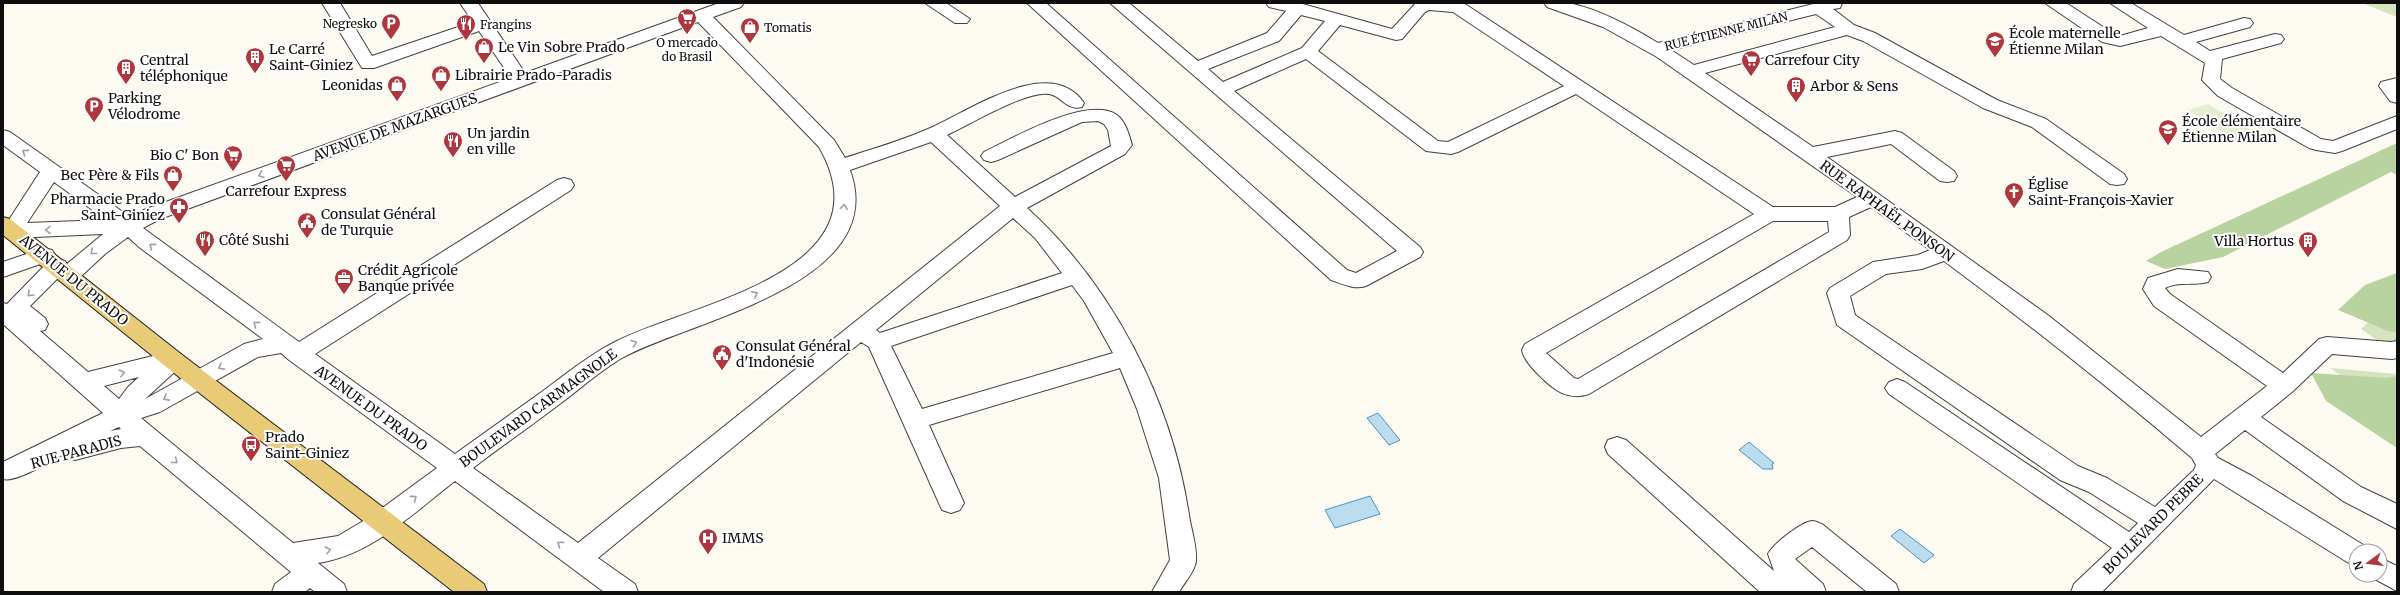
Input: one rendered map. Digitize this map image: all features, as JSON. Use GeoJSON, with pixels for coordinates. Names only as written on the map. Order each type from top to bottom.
{"type":"FeatureCollection","features":[{"type":"Feature","properties":{"kind":"main road","name":"AVENUE DU PRADO"},"geometry":{"type":"LineString","coordinates":[[7,227],[57,265],[173,360],[200,379],[474,592]]}},
{"type":"Feature","properties":{"kind":"street"},"geometry":{"type":"LineString","coordinates":[[331,3],[368,64],[483,24]]}},
{"type":"Feature","properties":{"kind":"street","name":"AVENUE DE MAZARGUES"},"geometry":{"type":"LineString","coordinates":[[78,376],[77,357],[16,307],[57,265],[92,252],[128,226],[153,214],[735,3]]}},
{"type":"Feature","properties":{"kind":"street"},"geometry":{"type":"LineString","coordinates":[[934,3],[961,19]]}},
{"type":"Feature","properties":{"kind":"street"},"geometry":{"type":"LineString","coordinates":[[1036,3],[1339,276],[1358,280],[1412,252],[1119,3]]}},
{"type":"Feature","properties":{"kind":"street"},"geometry":{"type":"LineString","coordinates":[[1274,3],[1298,8],[1396,35],[1419,8],[1431,4],[1447,5],[1459,8],[1579,86],[1769,214]]}},
{"type":"Feature","properties":{"kind":"street","name":"RUE RAPHAËL PONSON"},"geometry":{"type":"LineString","coordinates":[[1553,3],[1595,17],[1655,49],[1809,154],[1872,198],[2049,330],[2205,458],[2348,549]]}},
{"type":"Feature","properties":{"kind":"street","name":"RUE ÉTIENNE MILAN"},"geometry":{"type":"LineString","coordinates":[[1655,49],[1838,3]]}},
{"type":"Feature","properties":{"kind":"street"},"geometry":{"type":"LineString","coordinates":[[2054,3],[2108,38],[2120,40],[2163,30]]}},
{"type":"Feature","properties":{"kind":"street"},"geometry":{"type":"LineString","coordinates":[[2119,3],[2211,59],[2275,39]]}},
{"type":"Feature","properties":{"kind":"street"},"geometry":{"type":"LineString","coordinates":[[474,4],[483,24],[522,81]]}},
{"type":"Feature","properties":{"kind":"street"},"geometry":{"type":"LineString","coordinates":[[1196,68],[1273,37],[1298,8]]}},
{"type":"Feature","properties":{"kind":"street"},"geometry":{"type":"LineString","coordinates":[[1820,8],[1848,29],[1869,37],[1990,104],[2039,124],[2117,179]]}},
{"type":"Feature","properties":{"kind":"street","name":"BOULEVARD CARMAGNOLE"},"geometry":{"type":"LineString","coordinates":[[383,522],[455,468],[622,348],[719,311],[768,288],[800,268],[821,250],[837,230],[845,208],[844,181],[839,166],[827,144],[701,15]]}},
{"type":"Feature","properties":{"kind":"street"},"geometry":{"type":"LineString","coordinates":[[1220,90],[1308,52],[1336,19]]}},
{"type":"Feature","properties":{"kind":"street"},"geometry":{"type":"LineString","coordinates":[[2182,41],[2244,22]]}},
{"type":"Feature","properties":{"kind":"street"},"geometry":{"type":"LineString","coordinates":[[1689,72],[1848,29]]}},
{"type":"Feature","properties":{"kind":"street"},"geometry":{"type":"LineString","coordinates":[[1308,52],[1433,147],[1451,148],[1579,86]]}},
{"type":"Feature","properties":{"kind":"street"},"geometry":{"type":"LineString","coordinates":[[2211,59],[2211,80],[2225,92],[2316,144],[2335,147],[2397,122]]}},
{"type":"Feature","properties":{"kind":"street"},"geometry":{"type":"LineString","coordinates":[[2397,84],[2388,86],[2397,97]]}},
{"type":"Feature","properties":{"kind":"street"},"geometry":{"type":"LineString","coordinates":[[839,166],[934,134],[1026,90],[1054,88],[1075,103]]}},
{"type":"Feature","properties":{"kind":"street"},"geometry":{"type":"LineString","coordinates":[[579,558],[869,336],[1014,206],[1118,150],[1122,145],[1119,128],[1103,116],[1087,114],[1071,118],[991,156]]}},
{"type":"Feature","properties":{"kind":"street"},"geometry":{"type":"LineString","coordinates":[[934,134],[1042,233],[1092,296],[1127,357],[1149,409],[1171,478],[1184,561],[1165,592]]}},
{"type":"Feature","properties":{"kind":"street","name":"AVENUE DU PRADO"},"geometry":{"type":"LineString","coordinates":[[3,136],[128,226],[146,242],[290,349],[579,558],[619,590]]}},
{"type":"Feature","properties":{"kind":"street"},"geometry":{"type":"LineString","coordinates":[[1809,154],[1895,137],[1947,176]]}},
{"type":"Feature","properties":{"kind":"street"},"geometry":{"type":"LineString","coordinates":[[7,227],[50,171]]}},
{"type":"Feature","properties":{"kind":"street"},"geometry":{"type":"LineString","coordinates":[[121,415],[152,406],[252,350],[290,349],[564,185]]}},
{"type":"Feature","properties":{"kind":"street"},"geometry":{"type":"LineString","coordinates":[[1838,214],[1840,235],[1581,388],[1568,386],[1534,356],[1533,350],[1769,214],[1838,214],[1872,198]]}},
{"type":"Feature","properties":{"kind":"street","name":"AVENUE DU PRADO"},"geometry":{"type":"LineString","coordinates":[[7,227],[128,226]]}},
{"type":"Feature","properties":{"kind":"street"},"geometry":{"type":"LineString","coordinates":[[1945,252],[1922,262],[1881,267],[1838,293],[1845,319],[2069,473],[2098,485],[2157,522]]}},
{"type":"Feature","properties":{"kind":"street"},"geometry":{"type":"LineString","coordinates":[[3,270],[57,265]]}},
{"type":"Feature","properties":{"kind":"street"},"geometry":{"type":"LineString","coordinates":[[2200,277],[2185,275],[2170,276],[2156,283],[2154,289],[2162,300],[2284,386]]}},
{"type":"Feature","properties":{"kind":"street"},"geometry":{"type":"LineString","coordinates":[[869,336],[1076,276]]}},
{"type":"Feature","properties":{"kind":"street"},"geometry":{"type":"LineString","coordinates":[[3,311],[145,436],[334,592]]}},
{"type":"Feature","properties":{"kind":"street"},"geometry":{"type":"LineString","coordinates":[[869,336],[916,420],[951,503]]}},
{"type":"Feature","properties":{"kind":"street","name":"BOULEVARD PEBRE"},"geometry":{"type":"LineString","coordinates":[[2084,592],[2203,477],[2205,458],[2244,418],[2284,386],[2327,345],[2392,350],[2397,349]]}},
{"type":"Feature","properties":{"kind":"street"},"geometry":{"type":"LineString","coordinates":[[916,420],[1127,357]]}},
{"type":"Feature","properties":{"kind":"street"},"geometry":{"type":"LineString","coordinates":[[78,376],[173,360]]}},
{"type":"Feature","properties":{"kind":"street"},"geometry":{"type":"LineString","coordinates":[[121,415],[136,393],[173,360]]}},
{"type":"Feature","properties":{"kind":"street"},"geometry":{"type":"LineString","coordinates":[[1897,388],[2131,546]]}},
{"type":"Feature","properties":{"kind":"street","name":"RUE PARADIS"},"geometry":{"type":"LineString","coordinates":[[6,472],[121,415]]}},
{"type":"Feature","properties":{"kind":"street"},"geometry":{"type":"LineString","coordinates":[[2244,418],[2352,494],[2383,508],[2397,518]]}},
{"type":"Feature","properties":{"kind":"street","name":"RUE PARADIS"},"geometry":{"type":"LineString","coordinates":[[6,472],[98,443],[121,438],[145,436]]}},
{"type":"Feature","properties":{"kind":"street"},"geometry":{"type":"LineString","coordinates":[[1617,447],[1779,592]]}},
{"type":"Feature","properties":{"kind":"street"},"geometry":{"type":"LineString","coordinates":[[289,554],[312,553],[346,545],[383,522]]}},
{"type":"Feature","properties":{"kind":"street"},"geometry":{"type":"LineString","coordinates":[[1813,592],[1789,572],[1782,561],[1781,554],[1813,532],[1886,592]]}},
{"type":"Feature","properties":{"kind":"street"},"geometry":{"type":"LineString","coordinates":[[285,592],[311,572]]}},
{"type":"Feature","properties":{"kind":"street"},"geometry":{"type":"LineString","coordinates":[[2388,574],[2397,580]]}},
{"type":"Feature","properties":{"kind":"green space"},"geometry":{"type":"Polygon","coordinates":[[[2362,3],[2397,3],[2397,17],[2362,3]]]}},
{"type":"Feature","properties":{"kind":"green space"},"geometry":{"type":"Polygon","coordinates":[[[2208,104],[2259,135],[2238,142],[2188,110],[2208,104]]]}},
{"type":"Feature","properties":{"kind":"green space"},"geometry":{"type":"Polygon","coordinates":[[[2397,143],[2397,175],[2391,172],[2223,257],[2165,269],[2146,261],[2161,252],[2397,143]]]}},
{"type":"Feature","properties":{"kind":"green space"},"geometry":{"type":"Polygon","coordinates":[[[2397,273],[2397,332],[2388,331],[2338,310],[2365,285],[2397,273]]]}},
{"type":"Feature","properties":{"kind":"green space"},"geometry":{"type":"Polygon","coordinates":[[[2397,296],[2397,354],[2361,329],[2397,296]]]}},
{"type":"Feature","properties":{"kind":"green space"},"geometry":{"type":"Polygon","coordinates":[[[2330,368],[2397,374],[2397,415],[2330,368]]]}},
{"type":"Feature","properties":{"kind":"green space"},"geometry":{"type":"Polygon","coordinates":[[[2311,373],[2387,378],[2397,376],[2397,448],[2326,401],[2311,373]]]}},
{"type":"Feature","properties":{"kind":"water"},"geometry":{"type":"Polygon","coordinates":[[[1378,413],[1400,440],[1389,445],[1367,418],[1378,413]]]}},
{"type":"Feature","properties":{"kind":"water"},"geometry":{"type":"Polygon","coordinates":[[[1749,442],[1774,463],[1772,464],[1773,469],[1763,469],[1739,450],[1749,442]]]}},
{"type":"Feature","properties":{"kind":"water"},"geometry":{"type":"Polygon","coordinates":[[[1370,496],[1380,514],[1335,528],[1325,510],[1370,496]]]}},
{"type":"Feature","properties":{"kind":"water"},"geometry":{"type":"Polygon","coordinates":[[[1900,529],[1934,555],[1924,563],[1891,536],[1900,529]]]}},
{"type":"Feature","properties":{"kind":"place","name":"O mercado do Brasil"},"geometry":{"type":"Point","coordinates":[687,35]}},
{"type":"Feature","properties":{"kind":"place","name":"Negresko"},"geometry":{"type":"Point","coordinates":[391,40]}},
{"type":"Feature","properties":{"kind":"place","name":"Frangins"},"geometry":{"type":"Point","coordinates":[466,41]}},
{"type":"Feature","properties":{"kind":"place","name":"Tomatis"},"geometry":{"type":"Point","coordinates":[750,44]}},
{"type":"Feature","properties":{"kind":"place","name":"École maternelle Étienne Milan"},"geometry":{"type":"Point","coordinates":[1995,58]}},
{"type":"Feature","properties":{"kind":"place","name":"Le Vin Sobre Prado"},"geometry":{"type":"Point","coordinates":[484,64]}},
{"type":"Feature","properties":{"kind":"place","name":"Le Carré Saint-Giniez"},"geometry":{"type":"Point","coordinates":[255,74]}},
{"type":"Feature","properties":{"kind":"place","name":"Carrefour City"},"geometry":{"type":"Point","coordinates":[1751,77]}},
{"type":"Feature","properties":{"kind":"place","name":"Central téléphonique"},"geometry":{"type":"Point","coordinates":[126,85]}},
{"type":"Feature","properties":{"kind":"place","name":"Librairie Prado-Paradis"},"geometry":{"type":"Point","coordinates":[441,92]}},
{"type":"Feature","properties":{"kind":"place","name":"Leonidas"},"geometry":{"type":"Point","coordinates":[397,102]}},
{"type":"Feature","properties":{"kind":"place","name":"Arbor & Sens"},"geometry":{"type":"Point","coordinates":[1796,103]}},
{"type":"Feature","properties":{"kind":"place","name":"Parking Vélodrome"},"geometry":{"type":"Point","coordinates":[94,123]}},
{"type":"Feature","properties":{"kind":"place","name":"École élémentaire Étienne Milan"},"geometry":{"type":"Point","coordinates":[2168,146]}},
{"type":"Feature","properties":{"kind":"place","name":"Un jardin en ville"},"geometry":{"type":"Point","coordinates":[453,158]}},
{"type":"Feature","properties":{"kind":"place","name":"Bio C' Bon"},"geometry":{"type":"Point","coordinates":[233,172]}},
{"type":"Feature","properties":{"kind":"place","name":"Carrefour Express"},"geometry":{"type":"Point","coordinates":[286,182]}},
{"type":"Feature","properties":{"kind":"place","name":"Bec Père & Fils"},"geometry":{"type":"Point","coordinates":[173,192]}},
{"type":"Feature","properties":{"kind":"place","name":"Église Saint-François-Xavier"},"geometry":{"type":"Point","coordinates":[2014,209]}},
{"type":"Feature","properties":{"kind":"place","name":"Pharmacie Prado Saint-Giniez"},"geometry":{"type":"Point","coordinates":[179,224]}},
{"type":"Feature","properties":{"kind":"place","name":"Consulat Général de Turquie"},"geometry":{"type":"Point","coordinates":[307,239]}},
{"type":"Feature","properties":{"kind":"place","name":"Côté Sushi"},"geometry":{"type":"Point","coordinates":[205,257]}},
{"type":"Feature","properties":{"kind":"place","name":"Villa Hortus"},"geometry":{"type":"Point","coordinates":[2308,258]}},
{"type":"Feature","properties":{"kind":"place","name":"Crédit Agricole Banque privée"},"geometry":{"type":"Point","coordinates":[344,295]}},
{"type":"Feature","properties":{"kind":"place","name":"Consulat Général d'Indonésie"},"geometry":{"type":"Point","coordinates":[722,371]}},
{"type":"Feature","properties":{"kind":"place","name":"Prado Saint-Giniez"},"geometry":{"type":"Point","coordinates":[251,462]}},
{"type":"Feature","properties":{"kind":"place","name":"IMMS"},"geometry":{"type":"Point","coordinates":[708,555]}}]}
